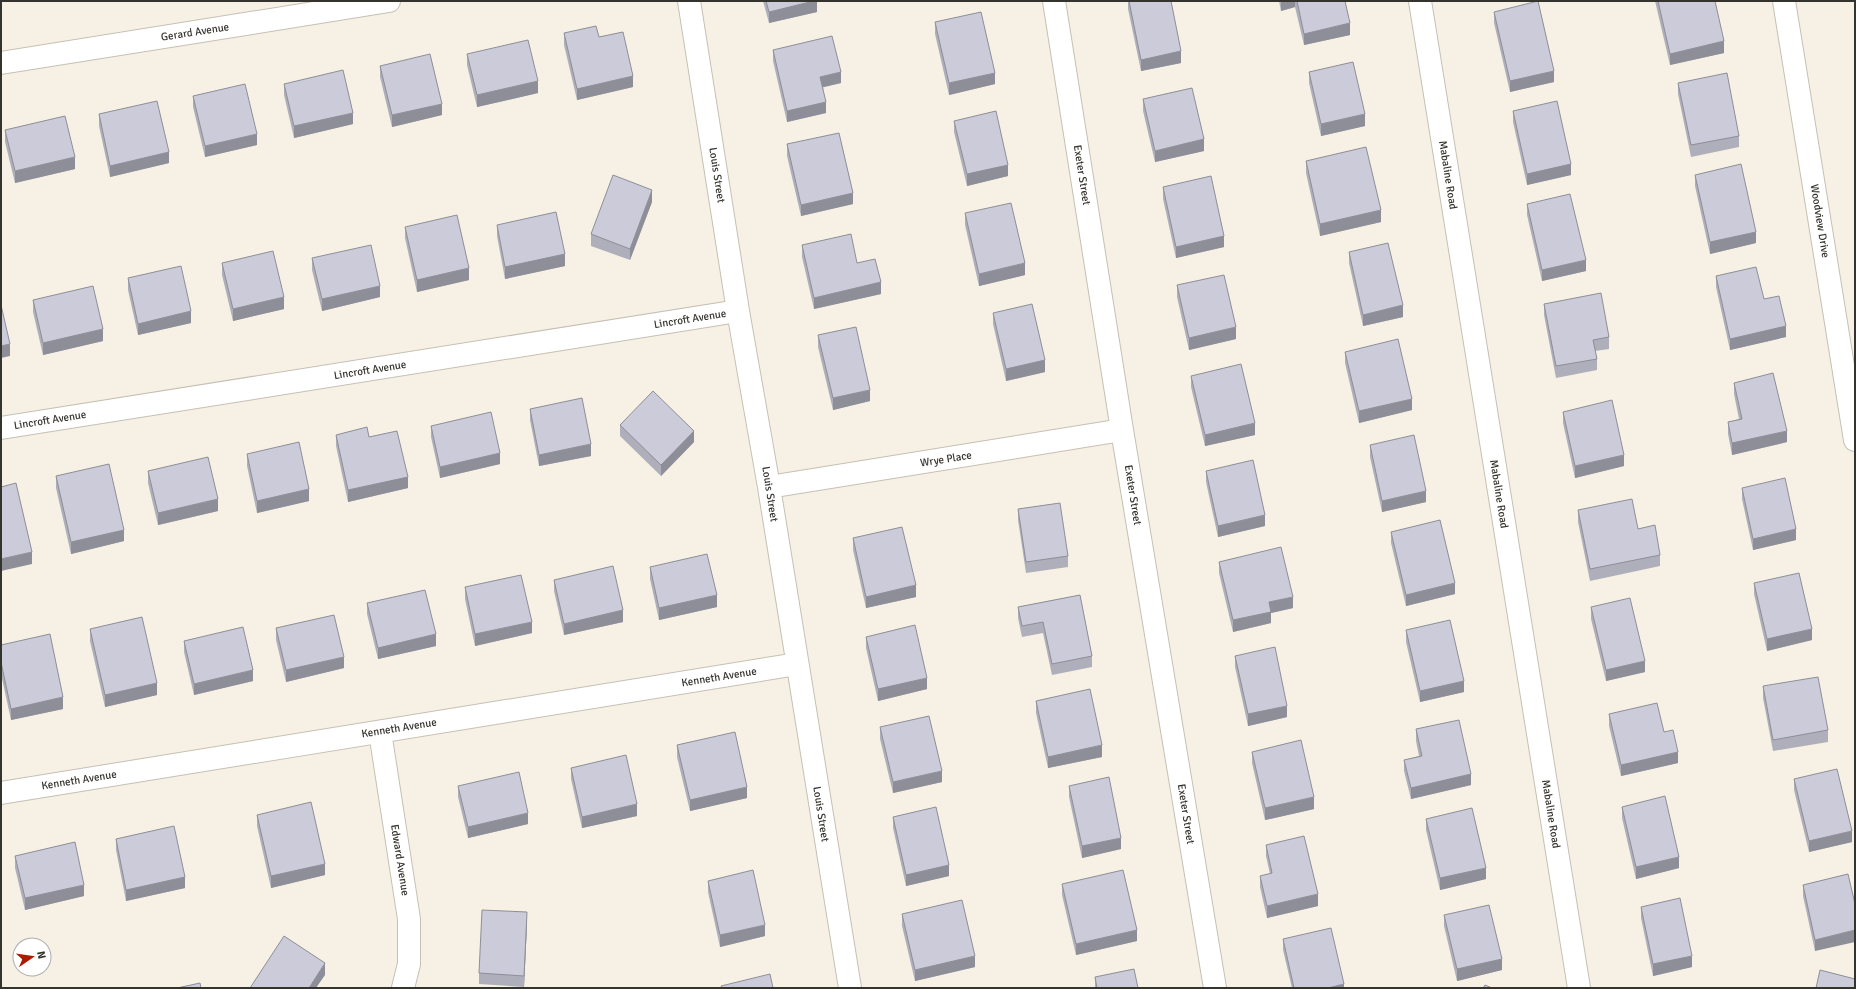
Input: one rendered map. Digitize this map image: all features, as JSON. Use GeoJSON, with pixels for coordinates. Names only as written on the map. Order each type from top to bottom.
{"type":"FeatureCollection","features":[{"type":"Feature","properties":{"kind":"street","name":"Gerard Avenue"},"geometry":{"type":"LineString","coordinates":[[1,63],[389,1]]}},
{"type":"Feature","properties":{"kind":"street","name":"Louis Street"},"geometry":{"type":"LineString","coordinates":[[689,1],[738,311],[769,487],[850,988]]}},
{"type":"Feature","properties":{"kind":"street","name":"Exeter Street"},"geometry":{"type":"LineString","coordinates":[[1054,1],[1122,430],[1215,988]]}},
{"type":"Feature","properties":{"kind":"street","name":"Mabaline Road"},"geometry":{"type":"LineString","coordinates":[[1420,1],[1579,988]]}},
{"type":"Feature","properties":{"kind":"street","name":"Woodview Drive"},"geometry":{"type":"LineString","coordinates":[[1784,1],[1855,440]]}},
{"type":"Feature","properties":{"kind":"street","name":"Lincroft Avenue"},"geometry":{"type":"LineString","coordinates":[[1,428],[738,311]]}},
{"type":"Feature","properties":{"kind":"street","name":"Wrye Place"},"geometry":{"type":"LineString","coordinates":[[769,487],[1122,430]]}},
{"type":"Feature","properties":{"kind":"street","name":"Kenneth Avenue"},"geometry":{"type":"LineString","coordinates":[[1,793],[797,664]]}},
{"type":"Feature","properties":{"kind":"street","name":"Edward Avenue"},"geometry":{"type":"LineString","coordinates":[[380,732],[409,919],[409,964],[403,988]]}},
{"type":"Feature","properties":{"kind":"building"},"geometry":{"type":"Polygon","coordinates":[[[766,1],[814,1],[769,12],[766,1]]]}},
{"type":"Feature","properties":{"kind":"building"},"geometry":{"type":"Polygon","coordinates":[[[1129,1],[1171,1],[1181,51],[1141,60],[1129,1]]]}},
{"type":"Feature","properties":{"kind":"building"},"geometry":{"type":"Polygon","coordinates":[[[1297,1],[1345,1],[1350,23],[1304,34],[1297,1]]]}},
{"type":"Feature","properties":{"kind":"building"},"geometry":{"type":"Polygon","coordinates":[[[1538,1],[1554,71],[1510,81],[1494,12],[1538,1]]]}},
{"type":"Feature","properties":{"kind":"building"},"geometry":{"type":"Polygon","coordinates":[[[1658,1],[1715,1],[1724,41],[1670,54],[1658,1]]]}},
{"type":"Feature","properties":{"kind":"building"},"geometry":{"type":"Polygon","coordinates":[[[981,12],[995,73],[949,83],[935,22],[981,12]]]}},
{"type":"Feature","properties":{"kind":"building"},"geometry":{"type":"Polygon","coordinates":[[[596,26],[599,37],[623,32],[633,76],[577,89],[564,33],[596,26]]]}},
{"type":"Feature","properties":{"kind":"building"},"geometry":{"type":"Polygon","coordinates":[[[832,36],[841,72],[820,77],[826,102],[787,111],[773,50],[832,36]]]}},
{"type":"Feature","properties":{"kind":"building"},"geometry":{"type":"Polygon","coordinates":[[[528,40],[538,81],[477,95],[467,54],[528,40]]]}},
{"type":"Feature","properties":{"kind":"building"},"geometry":{"type":"Polygon","coordinates":[[[430,54],[442,104],[392,115],[380,66],[430,54]]]}},
{"type":"Feature","properties":{"kind":"building"},"geometry":{"type":"Polygon","coordinates":[[[1353,62],[1365,114],[1321,124],[1309,72],[1353,62]]]}},
{"type":"Feature","properties":{"kind":"building"},"geometry":{"type":"Polygon","coordinates":[[[343,70],[353,113],[294,126],[284,84],[343,70]]]}},
{"type":"Feature","properties":{"kind":"building"},"geometry":{"type":"Polygon","coordinates":[[[1727,73],[1739,136],[1691,145],[1678,83],[1727,73]]]}},
{"type":"Feature","properties":{"kind":"building"},"geometry":{"type":"Polygon","coordinates":[[[245,84],[257,134],[205,146],[193,96],[245,84]]]}},
{"type":"Feature","properties":{"kind":"building"},"geometry":{"type":"Polygon","coordinates":[[[1192,88],[1204,139],[1155,151],[1143,99],[1192,88]]]}},
{"type":"Feature","properties":{"kind":"building"},"geometry":{"type":"Polygon","coordinates":[[[157,101],[169,152],[110,166],[99,114],[157,101]]]}},
{"type":"Feature","properties":{"kind":"building"},"geometry":{"type":"Polygon","coordinates":[[[1557,101],[1571,164],[1527,174],[1513,111],[1557,101]]]}},
{"type":"Feature","properties":{"kind":"building"},"geometry":{"type":"Polygon","coordinates":[[[996,111],[1008,165],[967,174],[954,121],[996,111]]]}},
{"type":"Feature","properties":{"kind":"building"},"geometry":{"type":"Polygon","coordinates":[[[65,116],[75,157],[15,171],[5,130],[65,116]]]}},
{"type":"Feature","properties":{"kind":"building"},"geometry":{"type":"Polygon","coordinates":[[[839,133],[853,193],[801,205],[787,144],[839,133]]]}},
{"type":"Feature","properties":{"kind":"building"},"geometry":{"type":"Polygon","coordinates":[[[1366,147],[1381,210],[1320,224],[1306,161],[1366,147]]]}},
{"type":"Feature","properties":{"kind":"building"},"geometry":{"type":"Polygon","coordinates":[[[1741,164],[1756,232],[1710,242],[1695,175],[1741,164]]]}},
{"type":"Feature","properties":{"kind":"building"},"geometry":{"type":"Polygon","coordinates":[[[613,175],[652,190],[630,249],[591,234],[613,175]]]}},
{"type":"Feature","properties":{"kind":"building"},"geometry":{"type":"Polygon","coordinates":[[[1211,176],[1224,236],[1176,247],[1163,187],[1211,176]]]}},
{"type":"Feature","properties":{"kind":"building"},"geometry":{"type":"Polygon","coordinates":[[[1570,194],[1586,260],[1542,270],[1527,204],[1570,194]]]}},
{"type":"Feature","properties":{"kind":"building"},"geometry":{"type":"Polygon","coordinates":[[[1011,203],[1025,263],[979,274],[965,213],[1011,203]]]}},
{"type":"Feature","properties":{"kind":"building"},"geometry":{"type":"Polygon","coordinates":[[[556,212],[565,254],[505,267],[497,225],[556,212]]]}},
{"type":"Feature","properties":{"kind":"building"},"geometry":{"type":"Polygon","coordinates":[[[457,215],[469,268],[417,280],[405,227],[457,215]]]}},
{"type":"Feature","properties":{"kind":"building"},"geometry":{"type":"Polygon","coordinates":[[[851,234],[857,263],[875,259],[881,282],[814,298],[802,245],[851,234]]]}},
{"type":"Feature","properties":{"kind":"building"},"geometry":{"type":"Polygon","coordinates":[[[1388,243],[1403,305],[1363,315],[1349,252],[1388,243]]]}},
{"type":"Feature","properties":{"kind":"building"},"geometry":{"type":"Polygon","coordinates":[[[371,245],[380,286],[322,299],[312,258],[371,245]]]}},
{"type":"Feature","properties":{"kind":"building"},"geometry":{"type":"Polygon","coordinates":[[[273,251],[284,297],[233,309],[222,263],[273,251]]]}},
{"type":"Feature","properties":{"kind":"building"},"geometry":{"type":"Polygon","coordinates":[[[181,266],[191,311],[138,324],[128,278],[181,266]]]}},
{"type":"Feature","properties":{"kind":"building"},"geometry":{"type":"Polygon","coordinates":[[[1756,267],[1764,299],[1779,296],[1786,326],[1730,339],[1716,276],[1756,267]]]}},
{"type":"Feature","properties":{"kind":"building"},"geometry":{"type":"Polygon","coordinates":[[[1224,275],[1236,327],[1189,338],[1177,285],[1224,275]]]}},
{"type":"Feature","properties":{"kind":"building"},"geometry":{"type":"Polygon","coordinates":[[[93,286],[103,329],[43,343],[33,300],[93,286]]]}},
{"type":"Feature","properties":{"kind":"building"},"geometry":{"type":"Polygon","coordinates":[[[1601,293],[1609,337],[1593,340],[1597,359],[1556,366],[1544,304],[1601,293]]]}},
{"type":"Feature","properties":{"kind":"building"},"geometry":{"type":"Polygon","coordinates":[[[1032,304],[1045,360],[1006,369],[993,313],[1032,304]]]}},
{"type":"Feature","properties":{"kind":"building"},"geometry":{"type":"Polygon","coordinates":[[[1,305],[10,344],[1,346],[1,305]]]}},
{"type":"Feature","properties":{"kind":"building"},"geometry":{"type":"Polygon","coordinates":[[[856,327],[870,390],[833,398],[818,335],[856,327]]]}},
{"type":"Feature","properties":{"kind":"building"},"geometry":{"type":"Polygon","coordinates":[[[1398,339],[1412,399],[1359,411],[1345,352],[1398,339]]]}},
{"type":"Feature","properties":{"kind":"building"},"geometry":{"type":"Polygon","coordinates":[[[1241,364],[1255,423],[1205,435],[1191,376],[1241,364]]]}},
{"type":"Feature","properties":{"kind":"building"},"geometry":{"type":"Polygon","coordinates":[[[1773,373],[1787,431],[1732,443],[1728,422],[1742,419],[1734,383],[1773,373]]]}},
{"type":"Feature","properties":{"kind":"building"},"geometry":{"type":"Polygon","coordinates":[[[653,391],[694,431],[661,465],[620,425],[653,391]]]}},
{"type":"Feature","properties":{"kind":"building"},"geometry":{"type":"Polygon","coordinates":[[[582,398],[591,444],[539,455],[530,409],[582,398]]]}},
{"type":"Feature","properties":{"kind":"building"},"geometry":{"type":"Polygon","coordinates":[[[1612,400],[1624,455],[1575,466],[1563,412],[1612,400]]]}},
{"type":"Feature","properties":{"kind":"building"},"geometry":{"type":"Polygon","coordinates":[[[491,412],[500,453],[440,467],[431,426],[491,412]]]}},
{"type":"Feature","properties":{"kind":"building"},"geometry":{"type":"Polygon","coordinates":[[[367,427],[369,437],[397,431],[408,477],[348,490],[336,435],[367,427]]]}},
{"type":"Feature","properties":{"kind":"building"},"geometry":{"type":"Polygon","coordinates":[[[1414,435],[1426,491],[1382,501],[1370,445],[1414,435]]]}},
{"type":"Feature","properties":{"kind":"building"},"geometry":{"type":"Polygon","coordinates":[[[299,442],[309,489],[257,501],[247,454],[299,442]]]}},
{"type":"Feature","properties":{"kind":"building"},"geometry":{"type":"Polygon","coordinates":[[[208,457],[218,499],[158,513],[148,471],[208,457]]]}},
{"type":"Feature","properties":{"kind":"building"},"geometry":{"type":"Polygon","coordinates":[[[1253,460],[1265,515],[1218,526],[1206,471],[1253,460]]]}},
{"type":"Feature","properties":{"kind":"building"},"geometry":{"type":"Polygon","coordinates":[[[109,464],[124,530],[71,542],[56,476],[109,464]]]}},
{"type":"Feature","properties":{"kind":"building"},"geometry":{"type":"Polygon","coordinates":[[[1785,478],[1796,529],[1753,539],[1742,488],[1785,478]]]}},
{"type":"Feature","properties":{"kind":"building"},"geometry":{"type":"Polygon","coordinates":[[[16,483],[32,552],[1,559],[1,487],[16,483]]]}},
{"type":"Feature","properties":{"kind":"building"},"geometry":{"type":"Polygon","coordinates":[[[1632,499],[1638,529],[1655,525],[1660,555],[1590,569],[1578,510],[1632,499]]]}},
{"type":"Feature","properties":{"kind":"building"},"geometry":{"type":"Polygon","coordinates":[[[1060,503],[1068,556],[1026,562],[1018,509],[1060,503]]]}},
{"type":"Feature","properties":{"kind":"building"},"geometry":{"type":"Polygon","coordinates":[[[1440,520],[1455,583],[1406,595],[1391,532],[1440,520]]]}},
{"type":"Feature","properties":{"kind":"building"},"geometry":{"type":"Polygon","coordinates":[[[902,527],[916,585],[866,597],[853,538],[902,527]]]}},
{"type":"Feature","properties":{"kind":"building"},"geometry":{"type":"Polygon","coordinates":[[[1281,547],[1293,597],[1269,602],[1271,612],[1233,620],[1219,562],[1281,547]]]}},
{"type":"Feature","properties":{"kind":"building"},"geometry":{"type":"Polygon","coordinates":[[[707,554],[717,595],[659,608],[650,567],[707,554]]]}},
{"type":"Feature","properties":{"kind":"building"},"geometry":{"type":"Polygon","coordinates":[[[613,566],[623,610],[564,624],[554,580],[613,566]]]}},
{"type":"Feature","properties":{"kind":"building"},"geometry":{"type":"Polygon","coordinates":[[[1799,573],[1812,629],[1767,639],[1754,583],[1799,573]]]}},
{"type":"Feature","properties":{"kind":"building"},"geometry":{"type":"Polygon","coordinates":[[[521,575],[532,622],[475,634],[465,587],[521,575]]]}},
{"type":"Feature","properties":{"kind":"building"},"geometry":{"type":"Polygon","coordinates":[[[425,590],[436,634],[378,648],[367,603],[425,590]]]}},
{"type":"Feature","properties":{"kind":"building"},"geometry":{"type":"Polygon","coordinates":[[[1080,595],[1092,656],[1052,664],[1043,622],[1022,626],[1018,607],[1080,595]]]}},
{"type":"Feature","properties":{"kind":"building"},"geometry":{"type":"Polygon","coordinates":[[[1630,598],[1645,661],[1606,670],[1591,607],[1630,598]]]}},
{"type":"Feature","properties":{"kind":"building"},"geometry":{"type":"Polygon","coordinates":[[[334,615],[344,657],[286,670],[276,628],[334,615]]]}},
{"type":"Feature","properties":{"kind":"building"},"geometry":{"type":"Polygon","coordinates":[[[142,617],[157,683],[105,695],[90,629],[142,617]]]}},
{"type":"Feature","properties":{"kind":"building"},"geometry":{"type":"Polygon","coordinates":[[[1450,620],[1464,681],[1420,691],[1406,630],[1450,620]]]}},
{"type":"Feature","properties":{"kind":"building"},"geometry":{"type":"Polygon","coordinates":[[[915,625],[927,678],[878,689],[866,637],[915,625]]]}},
{"type":"Feature","properties":{"kind":"building"},"geometry":{"type":"Polygon","coordinates":[[[243,627],[253,670],[194,684],[184,641],[243,627]]]}},
{"type":"Feature","properties":{"kind":"building"},"geometry":{"type":"Polygon","coordinates":[[[50,634],[63,697],[11,709],[1,662],[1,645],[50,634]]]}},
{"type":"Feature","properties":{"kind":"building"},"geometry":{"type":"Polygon","coordinates":[[[1275,647],[1287,706],[1248,714],[1235,656],[1275,647]]]}},
{"type":"Feature","properties":{"kind":"building"},"geometry":{"type":"Polygon","coordinates":[[[1818,677],[1828,730],[1773,740],[1763,686],[1818,677]]]}},
{"type":"Feature","properties":{"kind":"building"},"geometry":{"type":"Polygon","coordinates":[[[1090,689],[1102,745],[1048,757],[1036,701],[1090,689]]]}},
{"type":"Feature","properties":{"kind":"building"},"geometry":{"type":"Polygon","coordinates":[[[1657,703],[1664,732],[1673,730],[1678,752],[1621,765],[1609,714],[1657,703]]]}},
{"type":"Feature","properties":{"kind":"building"},"geometry":{"type":"Polygon","coordinates":[[[929,716],[942,771],[893,782],[880,727],[929,716]]]}},
{"type":"Feature","properties":{"kind":"building"},"geometry":{"type":"Polygon","coordinates":[[[1459,720],[1471,774],[1411,788],[1404,760],[1422,756],[1416,729],[1459,720]]]}},
{"type":"Feature","properties":{"kind":"building"},"geometry":{"type":"Polygon","coordinates":[[[735,732],[747,787],[690,800],[677,745],[735,732]]]}},
{"type":"Feature","properties":{"kind":"building"},"geometry":{"type":"Polygon","coordinates":[[[1301,740],[1314,797],[1265,808],[1252,752],[1301,740]]]}},
{"type":"Feature","properties":{"kind":"building"},"geometry":{"type":"Polygon","coordinates":[[[626,755],[637,804],[582,817],[571,768],[626,755]]]}},
{"type":"Feature","properties":{"kind":"building"},"geometry":{"type":"Polygon","coordinates":[[[1837,769],[1852,831],[1809,841],[1794,779],[1837,769]]]}},
{"type":"Feature","properties":{"kind":"building"},"geometry":{"type":"Polygon","coordinates":[[[519,772],[528,813],[468,827],[458,786],[519,772]]]}},
{"type":"Feature","properties":{"kind":"building"},"geometry":{"type":"Polygon","coordinates":[[[1109,777],[1121,838],[1082,846],[1069,786],[1109,777]]]}},
{"type":"Feature","properties":{"kind":"building"},"geometry":{"type":"Polygon","coordinates":[[[1665,796],[1679,857],[1636,867],[1622,807],[1665,796]]]}},
{"type":"Feature","properties":{"kind":"building"},"geometry":{"type":"Polygon","coordinates":[[[311,802],[325,864],[271,876],[257,815],[311,802]]]}},
{"type":"Feature","properties":{"kind":"building"},"geometry":{"type":"Polygon","coordinates":[[[936,807],[949,865],[906,875],[893,817],[936,807]]]}},
{"type":"Feature","properties":{"kind":"building"},"geometry":{"type":"Polygon","coordinates":[[[1472,808],[1486,868],[1440,878],[1426,819],[1472,808]]]}},
{"type":"Feature","properties":{"kind":"building"},"geometry":{"type":"Polygon","coordinates":[[[174,826],[185,877],[126,890],[116,839],[174,826]]]}},
{"type":"Feature","properties":{"kind":"building"},"geometry":{"type":"Polygon","coordinates":[[[1304,836],[1318,894],[1267,906],[1260,876],[1272,873],[1266,845],[1304,836]]]}},
{"type":"Feature","properties":{"kind":"building"},"geometry":{"type":"Polygon","coordinates":[[[75,842],[84,885],[25,898],[15,856],[75,842]]]}},
{"type":"Feature","properties":{"kind":"building"},"geometry":{"type":"Polygon","coordinates":[[[753,870],[765,925],[720,935],[708,881],[753,870]]]}},
{"type":"Feature","properties":{"kind":"building"},"geometry":{"type":"Polygon","coordinates":[[[1123,870],[1137,930],[1076,944],[1062,884],[1123,870]]]}},
{"type":"Feature","properties":{"kind":"building"},"geometry":{"type":"Polygon","coordinates":[[[1848,874],[1855,904],[1855,930],[1815,940],[1803,885],[1848,874]]]}},
{"type":"Feature","properties":{"kind":"building"},"geometry":{"type":"Polygon","coordinates":[[[1680,898],[1692,956],[1653,964],[1641,907],[1680,898]]]}},
{"type":"Feature","properties":{"kind":"building"},"geometry":{"type":"Polygon","coordinates":[[[962,900],[975,956],[915,970],[902,914],[962,900]]]}},
{"type":"Feature","properties":{"kind":"building"},"geometry":{"type":"Polygon","coordinates":[[[1489,905],[1502,959],[1457,969],[1444,915],[1489,905]]]}},
{"type":"Feature","properties":{"kind":"building"},"geometry":{"type":"Polygon","coordinates":[[[482,910],[527,912],[524,976],[479,973],[482,910]]]}},
{"type":"Feature","properties":{"kind":"building"},"geometry":{"type":"Polygon","coordinates":[[[1331,928],[1344,984],[1328,988],[1294,988],[1283,939],[1331,928]]]}},
{"type":"Feature","properties":{"kind":"building"},"geometry":{"type":"Polygon","coordinates":[[[284,936],[325,963],[309,988],[250,988],[284,936]]]}},
{"type":"Feature","properties":{"kind":"building"},"geometry":{"type":"Polygon","coordinates":[[[1134,969],[1138,988],[1097,988],[1095,977],[1134,969]]]}},
{"type":"Feature","properties":{"kind":"building"},"geometry":{"type":"Polygon","coordinates":[[[1820,970],[1855,979],[1855,988],[1816,988],[1820,970]]]}},
{"type":"Feature","properties":{"kind":"building"},"geometry":{"type":"Polygon","coordinates":[[[770,974],[773,988],[722,988],[721,986],[770,974]]]}},
{"type":"Feature","properties":{"kind":"building"},"geometry":{"type":"Polygon","coordinates":[[[200,983],[201,988],[177,988],[200,983]]]}},
{"type":"Feature","properties":{"kind":"building"},"geometry":{"type":"Polygon","coordinates":[[[1485,985],[1492,988],[1483,988],[1485,985]]]}}]}
